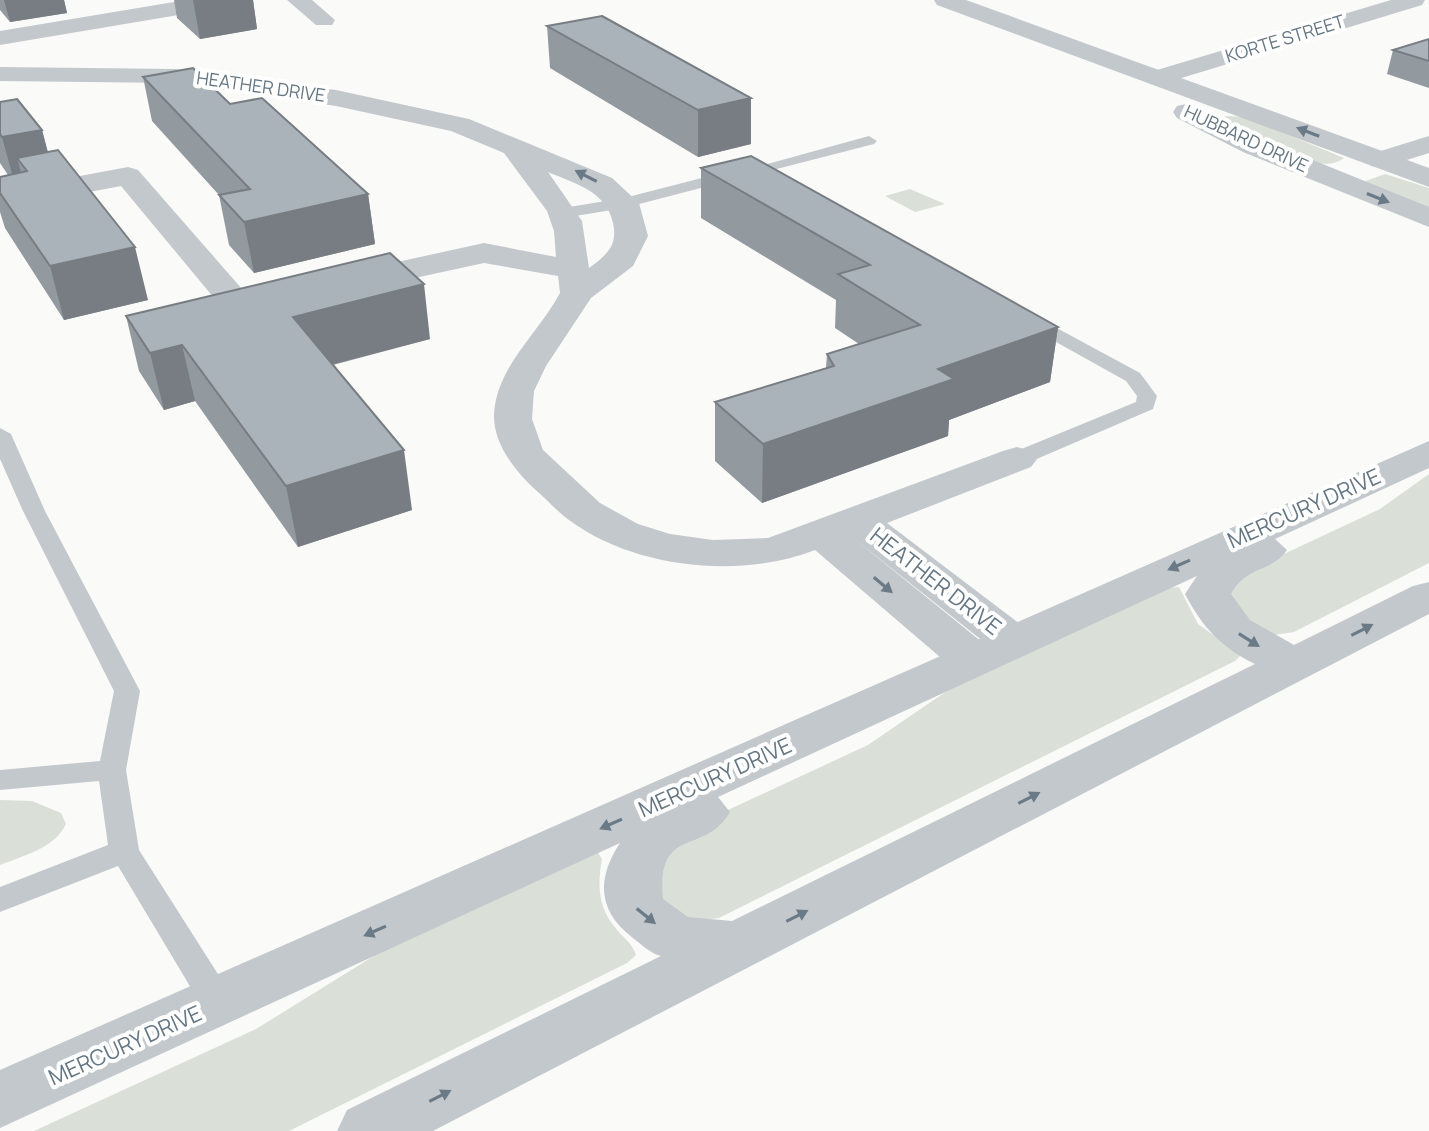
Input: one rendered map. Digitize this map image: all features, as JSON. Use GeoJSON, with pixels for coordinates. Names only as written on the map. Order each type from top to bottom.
{"type":"FeatureCollection","features":[{"type":"Feature","properties":{"kind":"street"},"geometry":{"type":"LineString","coordinates":[[112,0],[130,16]]}},
{"type":"Feature","properties":{"kind":"street"},"geometry":{"type":"LineString","coordinates":[[0,38],[226,0]]}},
{"type":"Feature","properties":{"kind":"street"},"geometry":{"type":"LineString","coordinates":[[298,0],[324,20]]}},
{"type":"Feature","properties":{"kind":"street","name":"HUBBARD DRIVE"},"geometry":{"type":"LineString","coordinates":[[945,0],[1068,48],[1248,110],[1429,178]]}},
{"type":"Feature","properties":{"kind":"street","name":"KORTE STREET"},"geometry":{"type":"LineString","coordinates":[[1156,78],[1414,0]]}},
{"type":"Feature","properties":{"kind":"street","name":"HUBBARD DRIVE"},"geometry":{"type":"LineString","coordinates":[[1068,48],[1201,120],[1327,177],[1429,218]]}},
{"type":"Feature","properties":{"kind":"street","name":"HEATHER DRIVE"},"geometry":{"type":"LineString","coordinates":[[0,74],[175,76],[281,88],[398,110],[459,125],[578,172],[602,184],[624,203]]}},
{"type":"Feature","properties":{"kind":"street"},"geometry":{"type":"LineString","coordinates":[[1201,120],[1214,112],[1248,110]]}},
{"type":"Feature","properties":{"kind":"street"},"geometry":{"type":"LineString","coordinates":[[1327,177],[1429,144]]}},
{"type":"Feature","properties":{"kind":"street"},"geometry":{"type":"LineString","coordinates":[[514,148],[563,213],[570,229],[574,281],[566,314],[528,365],[515,391],[513,419],[524,453],[563,495],[623,533],[665,546],[713,553],[774,551],[842,528],[1017,459]]}},
{"type":"Feature","properties":{"kind":"street"},"geometry":{"type":"LineString","coordinates":[[0,200],[128,176],[241,309],[455,257],[484,253],[574,281],[622,259],[632,236],[624,203]]}},
{"type":"Feature","properties":{"kind":"street"},"geometry":{"type":"LineString","coordinates":[[1296,664],[1255,645],[1220,621],[1208,594],[1223,569],[1368,502],[1429,454]]}},
{"type":"Feature","properties":{"kind":"street","name":"MERCURY DRIVE"},"geometry":{"type":"LineString","coordinates":[[0,1100],[1429,454]]}},
{"type":"Feature","properties":{"kind":"street","name":"HEATHER DRIVE"},"geometry":{"type":"LineString","coordinates":[[842,528],[971,659]]}},
{"type":"Feature","properties":{"kind":"street"},"geometry":{"type":"LineString","coordinates":[[370,1131],[1429,596]]}},
{"type":"Feature","properties":{"kind":"street"},"geometry":{"type":"LineString","coordinates":[[738,945],[675,938],[635,909],[632,869],[653,836],[845,745],[971,659]]}},
{"type":"Feature","properties":{"kind":"lane"},"geometry":{"type":"LineString","coordinates":[[563,213],[624,203],[869,141]]}},
{"type":"Feature","properties":{"kind":"lane"},"geometry":{"type":"LineString","coordinates":[[761,168],[788,184]]}},
{"type":"Feature","properties":{"kind":"lane"},"geometry":{"type":"LineString","coordinates":[[1009,308],[1133,377],[1147,396],[1146,405],[1135,412],[1017,459]]}},
{"type":"Feature","properties":{"kind":"lane"},"geometry":{"type":"LineString","coordinates":[[0,434],[34,511],[127,691],[112,770],[124,851],[218,1003]]}},
{"type":"Feature","properties":{"kind":"lane"},"geometry":{"type":"LineString","coordinates":[[0,780],[112,770]]}},
{"type":"Feature","properties":{"kind":"lane"},"geometry":{"type":"LineString","coordinates":[[0,900],[124,851]]}},
{"type":"Feature","properties":{"kind":"shaded area"},"geometry":{"type":"Polygon","coordinates":[[[1245,117],[1344,158],[1332,163],[1299,159],[1217,119],[1245,117]]]}},
{"type":"Feature","properties":{"kind":"shaded area"},"geometry":{"type":"Polygon","coordinates":[[[1385,174],[1429,188],[1429,212],[1363,182],[1385,174]]]}},
{"type":"Feature","properties":{"kind":"shaded area"},"geometry":{"type":"Polygon","coordinates":[[[910,189],[945,204],[915,212],[885,196],[910,189]]]}},
{"type":"Feature","properties":{"kind":"shaded area"},"geometry":{"type":"Polygon","coordinates":[[[1429,474],[1429,563],[1294,632],[1274,635],[1251,630],[1223,587],[1239,575],[1380,509],[1429,474]]]}},
{"type":"Feature","properties":{"kind":"shaded area"},"geometry":{"type":"Polygon","coordinates":[[[1179,587],[1198,624],[1241,655],[1235,661],[719,918],[692,921],[651,894],[663,844],[689,828],[868,745],[963,680],[1165,588],[1179,587]]]}},
{"type":"Feature","properties":{"kind":"shaded area"},"geometry":{"type":"Polygon","coordinates":[[[0,800],[32,801],[61,813],[66,824],[61,833],[46,845],[0,865],[0,800]]]}},
{"type":"Feature","properties":{"kind":"shaded area"},"geometry":{"type":"Polygon","coordinates":[[[597,851],[602,859],[600,888],[606,913],[636,955],[627,963],[289,1131],[34,1131],[256,1029],[432,920],[597,851]]]}},
{"type":"Feature","properties":{"kind":"building"},"geometry":{"type":"Polygon","coordinates":[[[602,16],[751,98],[698,110],[547,26],[602,16]]]}},
{"type":"Feature","properties":{"kind":"building"},"geometry":{"type":"Polygon","coordinates":[[[1429,39],[1429,61],[1393,50],[1429,39]]]}},
{"type":"Feature","properties":{"kind":"building"},"geometry":{"type":"Polygon","coordinates":[[[193,68],[230,104],[262,98],[368,194],[244,222],[219,195],[250,189],[143,77],[193,68]]]}},
{"type":"Feature","properties":{"kind":"building"},"geometry":{"type":"Polygon","coordinates":[[[17,99],[42,130],[2,137],[0,102],[17,99]]]}},
{"type":"Feature","properties":{"kind":"building"},"geometry":{"type":"Polygon","coordinates":[[[58,150],[135,247],[50,266],[0,193],[0,177],[27,171],[17,158],[58,150]]]}},
{"type":"Feature","properties":{"kind":"building"},"geometry":{"type":"Polygon","coordinates":[[[751,156],[1058,327],[938,369],[954,379],[763,444],[715,402],[834,366],[827,354],[920,325],[838,274],[870,265],[701,168],[751,156]]]}},
{"type":"Feature","properties":{"kind":"building"},"geometry":{"type":"Polygon","coordinates":[[[390,253],[424,284],[293,317],[404,450],[286,486],[182,345],[150,353],[126,316],[390,253]]]}}]}
